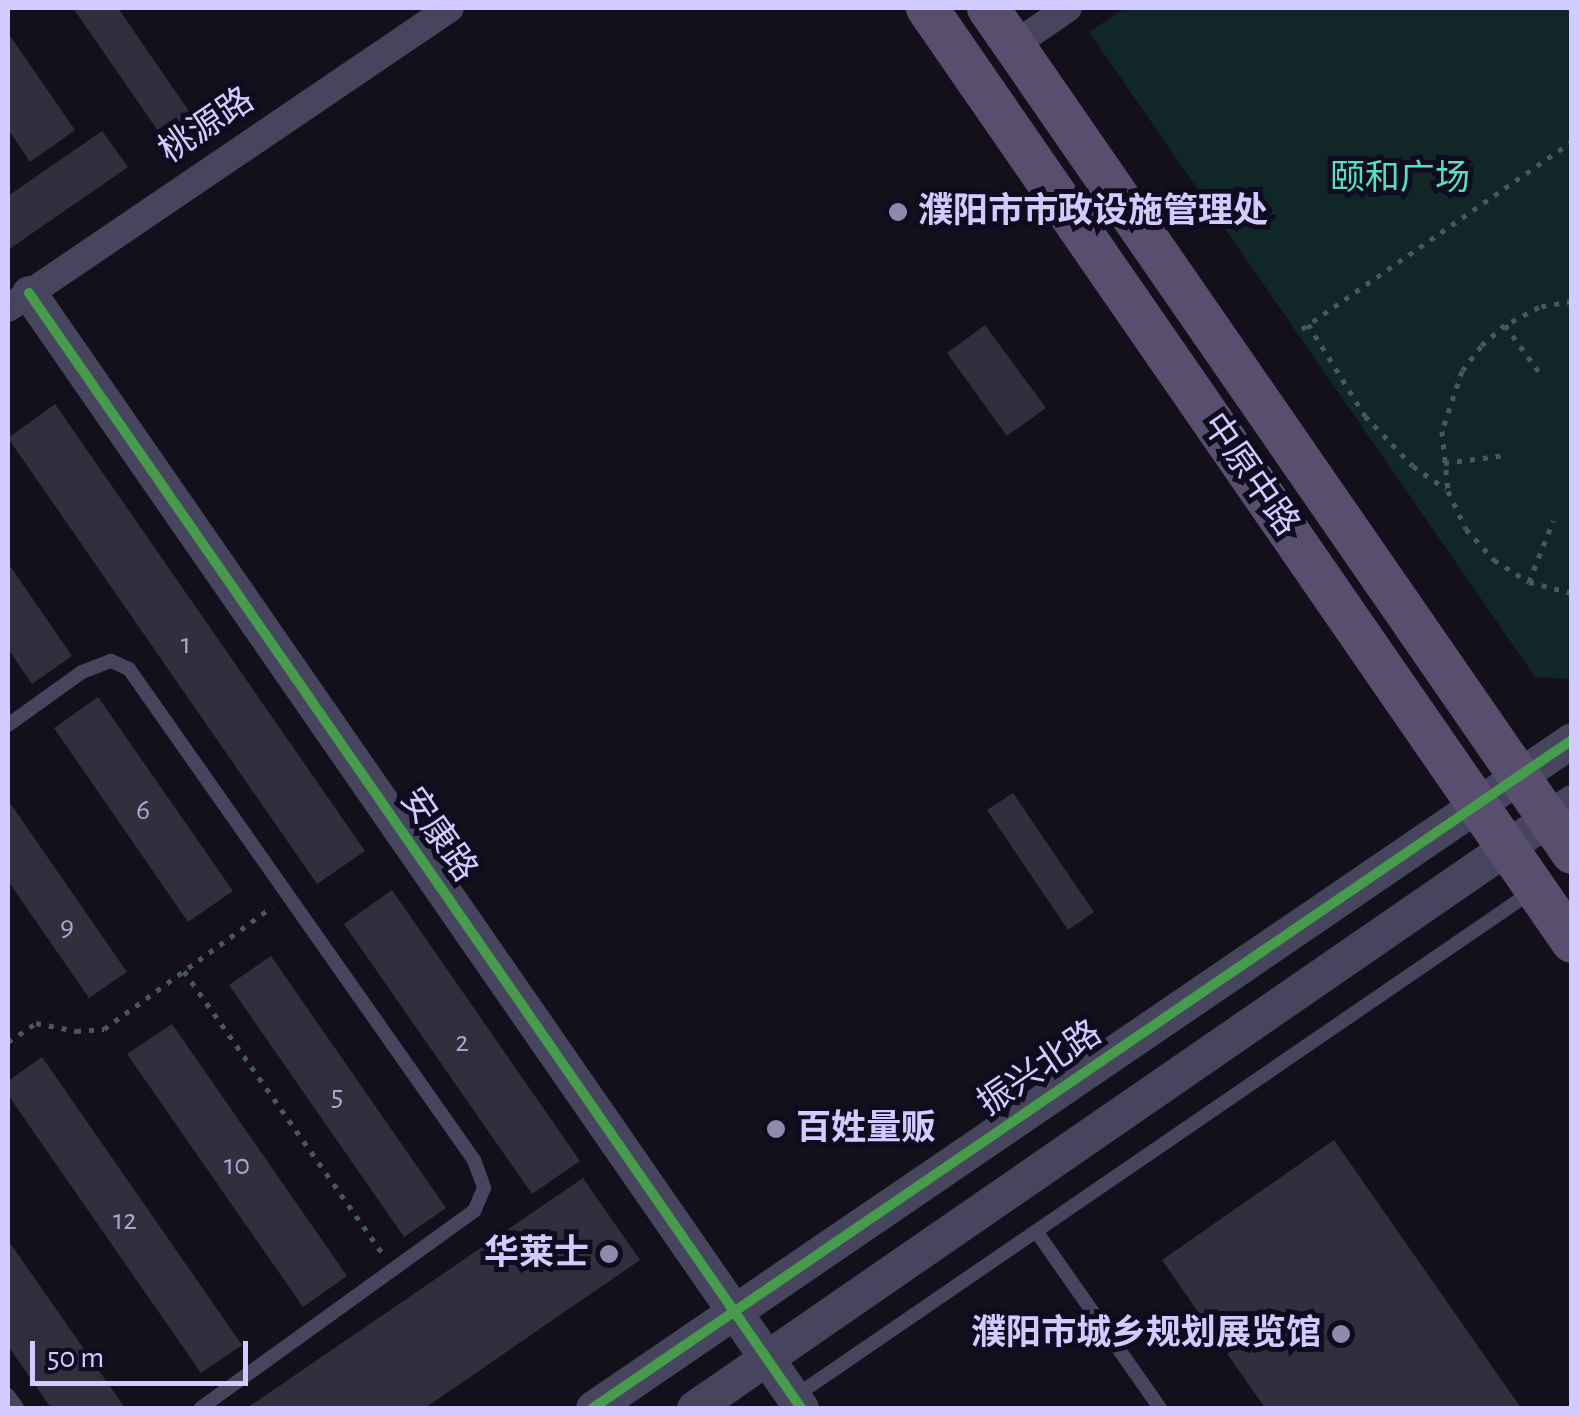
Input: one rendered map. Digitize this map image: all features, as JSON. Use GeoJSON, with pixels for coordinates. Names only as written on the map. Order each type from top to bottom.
{"type":"FeatureCollection","features":[{"type":"Feature","properties":{"kind":"main road","name":"中原中路"},"geometry":{"type":"LineString","coordinates":[[927,8],[1572,942]]}},
{"type":"Feature","properties":{"kind":"main road","name":"中原中路"},"geometry":{"type":"LineString","coordinates":[[988,8],[1518,776],[1560,810],[1572,854]]}},
{"type":"Feature","properties":{"kind":"street","name":"桃源路"},"geometry":{"type":"LineString","coordinates":[[18,300],[450,8]]}},
{"type":"Feature","properties":{"kind":"street"},"geometry":{"type":"LineString","coordinates":[[1014,45],[1068,8]]}},
{"type":"Feature","properties":{"kind":"street","name":"安康路"},"geometry":{"type":"LineString","coordinates":[[18,300],[797,1403]]}},
{"type":"Feature","properties":{"kind":"street","name":"振兴北路"},"geometry":{"type":"LineString","coordinates":[[594,1408],[1572,740]]}},
{"type":"Feature","properties":{"kind":"street"},"geometry":{"type":"LineString","coordinates":[[694,1408],[1560,810]]}},
{"type":"Feature","properties":{"kind":"lane"},"geometry":{"type":"LineString","coordinates":[[8,725],[82,672],[111,661],[129,670],[474,1160],[484,1188],[474,1211],[201,1408]]}},
{"type":"Feature","properties":{"kind":"lane"},"geometry":{"type":"LineString","coordinates":[[797,1403],[1036,1232],[1535,889]]}},
{"type":"Feature","properties":{"kind":"lane"},"geometry":{"type":"LineString","coordinates":[[1036,1232],[1160,1408]]}},
{"type":"Feature","properties":{"kind":"lane"},"geometry":{"type":"LineString","coordinates":[[8,1395],[17,1408]]}},
{"type":"Feature","properties":{"kind":"path"},"geometry":{"type":"LineString","coordinates":[[1448,490],[1412,466],[1366,416],[1305,326],[1572,142]]}},
{"type":"Feature","properties":{"kind":"path"},"geometry":{"type":"LineString","coordinates":[[1572,300],[1539,307],[1505,325],[1462,371],[1445,416],[1442,463],[1448,490],[1475,539],[1494,560],[1529,582],[1572,593]]}},
{"type":"Feature","properties":{"kind":"path"},"geometry":{"type":"LineString","coordinates":[[1505,325],[1541,376]]}},
{"type":"Feature","properties":{"kind":"path"},"geometry":{"type":"LineString","coordinates":[[1442,463],[1505,455]]}},
{"type":"Feature","properties":{"kind":"path"},"geometry":{"type":"LineString","coordinates":[[1529,582],[1553,521]]}},
{"type":"Feature","properties":{"kind":"path"},"geometry":{"type":"LineString","coordinates":[[8,1042],[36,1023],[76,1031],[104,1029],[288,896]]}},
{"type":"Feature","properties":{"kind":"path"},"geometry":{"type":"LineString","coordinates":[[184,970],[394,1269]]}},
{"type":"Feature","properties":{"kind":"green space","name":"颐和广场"},"geometry":{"type":"Polygon","coordinates":[[[1125,8],[1571,8],[1570,679],[1535,677],[1089,32],[1125,8]]]}},
{"type":"Feature","properties":{"kind":"building"},"geometry":{"type":"Polygon","coordinates":[[[73,8],[118,8],[195,120],[165,141],[73,8]]]}},
{"type":"Feature","properties":{"kind":"building"},"geometry":{"type":"Polygon","coordinates":[[[8,33],[75,130],[30,162],[8,129],[8,33]]]}},
{"type":"Feature","properties":{"kind":"building"},"geometry":{"type":"Polygon","coordinates":[[[102,131],[128,167],[8,250],[8,196],[102,131]]]}},
{"type":"Feature","properties":{"kind":"building"},"geometry":{"type":"Polygon","coordinates":[[[985,325],[1046,408],[1007,436],[947,353],[985,325]]]}},
{"type":"Feature","properties":{"kind":"building"},"geometry":{"type":"Polygon","coordinates":[[[55,404],[365,851],[317,884],[8,438],[55,404]]]}},
{"type":"Feature","properties":{"kind":"building"},"geometry":{"type":"Polygon","coordinates":[[[8,563],[72,656],[32,684],[8,649],[8,563]]]}},
{"type":"Feature","properties":{"kind":"building"},"geometry":{"type":"Polygon","coordinates":[[[98,697],[233,891],[188,922],[54,728],[98,697]]]}},
{"type":"Feature","properties":{"kind":"building"},"geometry":{"type":"Polygon","coordinates":[[[1013,793],[1094,912],[1068,930],[987,810],[1013,793]]]}},
{"type":"Feature","properties":{"kind":"building"},"geometry":{"type":"Polygon","coordinates":[[[8,800],[127,972],[89,998],[8,881],[8,800]]]}},
{"type":"Feature","properties":{"kind":"building"},"geometry":{"type":"Polygon","coordinates":[[[392,890],[580,1161],[532,1194],[344,924],[392,890]]]}},
{"type":"Feature","properties":{"kind":"building"},"geometry":{"type":"Polygon","coordinates":[[[271,956],[446,1208],[404,1237],[229,985],[271,956]]]}},
{"type":"Feature","properties":{"kind":"building"},"geometry":{"type":"Polygon","coordinates":[[[172,1024],[347,1276],[303,1307],[127,1054],[172,1024]]]}},
{"type":"Feature","properties":{"kind":"building"},"geometry":{"type":"Polygon","coordinates":[[[42,1057],[242,1345],[201,1373],[8,1095],[8,1081],[42,1057]]]}},
{"type":"Feature","properties":{"kind":"building","name":"濮阳市城乡规划展览馆"},"geometry":{"type":"Polygon","coordinates":[[[1334,1140],[1521,1408],[1265,1408],[1162,1260],[1334,1140]]]}},
{"type":"Feature","properties":{"kind":"building"},"geometry":{"type":"Polygon","coordinates":[[[583,1178],[640,1260],[425,1408],[247,1408],[583,1178]]]}},
{"type":"Feature","properties":{"kind":"building"},"geometry":{"type":"Polygon","coordinates":[[[8,1240],[125,1408],[51,1408],[8,1346],[8,1240]]]}},
{"type":"Feature","properties":{"kind":"cycle path"},"geometry":{"type":"LineString","coordinates":[[29,293],[801,1408]]}},
{"type":"Feature","properties":{"kind":"cycle path"},"geometry":{"type":"LineString","coordinates":[[593,1408],[1572,740]]}},
{"type":"Feature","properties":{"kind":"place","name":"濮阳市市政设施管理处"},"geometry":{"type":"Point","coordinates":[898,212]}},
{"type":"Feature","properties":{"kind":"place","name":"百姓量贩"},"geometry":{"type":"Point","coordinates":[776,1129]}},
{"type":"Feature","properties":{"kind":"place","name":"华莱士"},"geometry":{"type":"Point","coordinates":[609,1254]}},
{"type":"Feature","properties":{"kind":"place","name":"濮阳市城乡规划展览馆"},"geometry":{"type":"Point","coordinates":[1341,1334]}}]}
